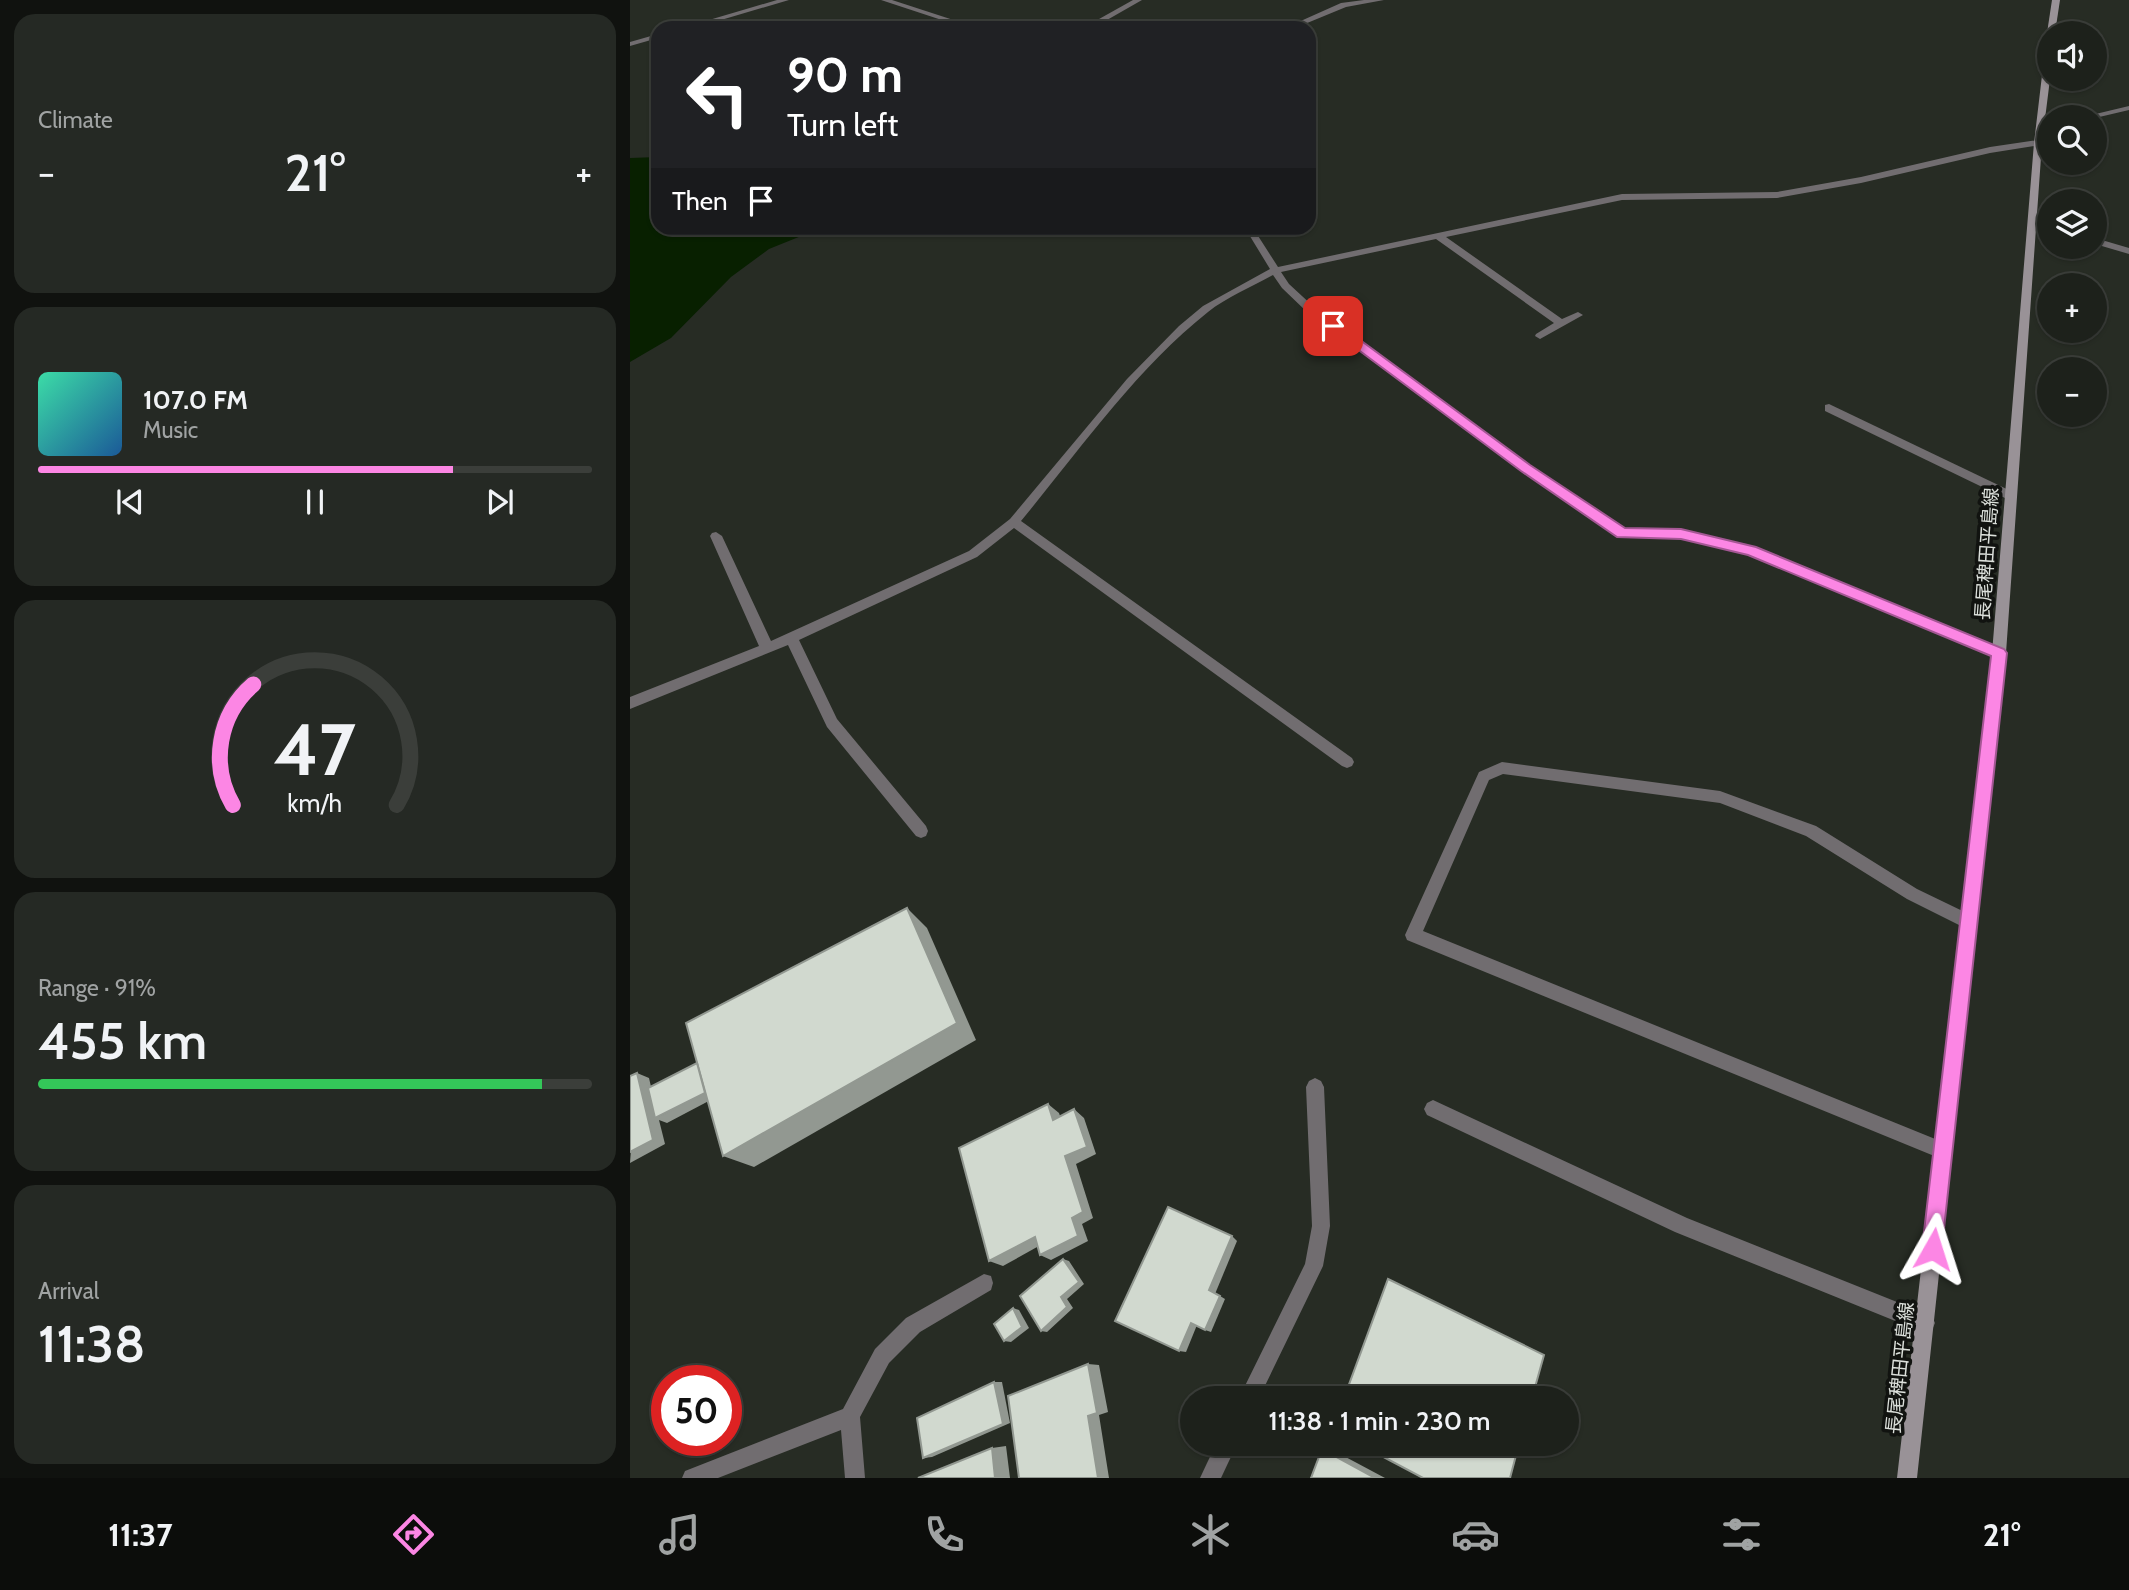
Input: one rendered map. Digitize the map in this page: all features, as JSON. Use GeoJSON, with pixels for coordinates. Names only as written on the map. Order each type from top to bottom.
{"type":"FeatureCollection","features":[{"type":"Feature","properties":{"kind":"main road"},"geometry":{"type":"LineString","coordinates":[[2053,21],[2056,0]]}},
{"type":"Feature","properties":{"kind":"main road","name":"長尾稗田平島線"},"geometry":{"type":"LineString","coordinates":[[1907,1478],[1999,653],[2037,156]]}},
{"type":"Feature","properties":{"kind":"street"},"geometry":{"type":"LineString","coordinates":[[712,21],[785,0]]}},
{"type":"Feature","properties":{"kind":"street"},"geometry":{"type":"LineString","coordinates":[[885,0],[952,21]]}},
{"type":"Feature","properties":{"kind":"street"},"geometry":{"type":"LineString","coordinates":[[1100,21],[1138,0]]}},
{"type":"Feature","properties":{"kind":"street"},"geometry":{"type":"LineString","coordinates":[[1306,21],[1344,5],[1380,0]]}},
{"type":"Feature","properties":{"kind":"street"},"geometry":{"type":"LineString","coordinates":[[630,44],[651,38]]}},
{"type":"Feature","properties":{"kind":"street"},"geometry":{"type":"LineString","coordinates":[[2107,113],[2129,108]]}},
{"type":"Feature","properties":{"kind":"street"},"geometry":{"type":"LineString","coordinates":[[630,703],[791,638],[973,554],[1014,522],[1131,381],[1183,328],[1207,307],[1275,270],[1622,197],[1777,195],[1861,180],[1990,150],[2037,143]]}},
{"type":"Feature","properties":{"kind":"street"},"geometry":{"type":"LineString","coordinates":[[2032,224],[2037,225]]}},
{"type":"Feature","properties":{"kind":"street"},"geometry":{"type":"LineString","coordinates":[[1256,235],[1285,286],[1311,310],[1525,468],[1622,533],[1681,534],[1751,551],[1999,653]]}},
{"type":"Feature","properties":{"kind":"street"},"geometry":{"type":"LineString","coordinates":[[1437,235],[1561,323]]}},
{"type":"Feature","properties":{"kind":"street"},"geometry":{"type":"LineString","coordinates":[[2107,245],[2129,251]]}},
{"type":"Feature","properties":{"kind":"street"},"geometry":{"type":"LineString","coordinates":[[1540,335],[1578,315]]}},
{"type":"Feature","properties":{"kind":"street"},"geometry":{"type":"LineString","coordinates":[[1829,408],[2011,496]]}},
{"type":"Feature","properties":{"kind":"street"},"geometry":{"type":"LineString","coordinates":[[1014,522],[1347,762]]}},
{"type":"Feature","properties":{"kind":"street"},"geometry":{"type":"LineString","coordinates":[[716,536],[767,648]]}},
{"type":"Feature","properties":{"kind":"street"},"geometry":{"type":"LineString","coordinates":[[791,638],[832,723],[920,831]]}},
{"type":"Feature","properties":{"kind":"street"},"geometry":{"type":"LineString","coordinates":[[1944,1151],[1413,935],[1484,776],[1502,768],[1720,797],[1811,831],[1912,894],[1969,922]]}},
{"type":"Feature","properties":{"kind":"street"},"geometry":{"type":"LineString","coordinates":[[1256,1386],[1314,1266],[1321,1226],[1315,1087]]}},
{"type":"Feature","properties":{"kind":"street"},"geometry":{"type":"LineString","coordinates":[[1433,1108],[1682,1226],[1925,1323]]}},
{"type":"Feature","properties":{"kind":"street"},"geometry":{"type":"LineString","coordinates":[[855,1478],[850,1416],[882,1356],[913,1325],[984,1283]]}},
{"type":"Feature","properties":{"kind":"street"},"geometry":{"type":"LineString","coordinates":[[692,1478],[850,1416]]}},
{"type":"Feature","properties":{"kind":"street"},"geometry":{"type":"LineString","coordinates":[[1210,1478],[1221,1456]]}},
{"type":"Feature","properties":{"kind":"shaded area"},"geometry":{"type":"Polygon","coordinates":[[[651,157],[651,235],[804,235],[769,249],[731,277],[671,338],[630,362],[630,158],[651,157]]]}},
{"type":"Feature","properties":{"kind":"building"},"geometry":{"type":"Polygon","coordinates":[[[907,908],[957,1023],[723,1156],[686,1023],[907,908]]]}},
{"type":"Feature","properties":{"kind":"building"},"geometry":{"type":"Polygon","coordinates":[[[697,1063],[705,1093],[655,1118],[648,1088],[697,1063]]]}},
{"type":"Feature","properties":{"kind":"building"},"geometry":{"type":"Polygon","coordinates":[[[637,1073],[653,1140],[630,1152],[630,1076],[637,1073]]]}},
{"type":"Feature","properties":{"kind":"building"},"geometry":{"type":"Polygon","coordinates":[[[1048,1104],[1053,1120],[1074,1109],[1087,1147],[1065,1156],[1083,1212],[1072,1218],[1078,1236],[1040,1255],[1035,1237],[989,1261],[959,1148],[1048,1104]]]}},
{"type":"Feature","properties":{"kind":"building"},"geometry":{"type":"Polygon","coordinates":[[[1168,1207],[1232,1236],[1209,1290],[1220,1296],[1205,1330],[1191,1323],[1179,1351],[1115,1321],[1168,1207]]]}},
{"type":"Feature","properties":{"kind":"building"},"geometry":{"type":"Polygon","coordinates":[[[1063,1259],[1079,1282],[1061,1297],[1067,1307],[1041,1331],[1020,1296],[1063,1259]]]}},
{"type":"Feature","properties":{"kind":"building"},"geometry":{"type":"Polygon","coordinates":[[[1388,1279],[1544,1355],[1535,1386],[1348,1386],[1388,1279]]]}},
{"type":"Feature","properties":{"kind":"building"},"geometry":{"type":"Polygon","coordinates":[[[1013,1308],[1022,1327],[1004,1341],[994,1324],[1013,1308]]]}},
{"type":"Feature","properties":{"kind":"building"},"geometry":{"type":"Polygon","coordinates":[[[1088,1364],[1097,1413],[1088,1416],[1098,1478],[1019,1478],[1008,1396],[1088,1364]]]}},
{"type":"Feature","properties":{"kind":"building"},"geometry":{"type":"Polygon","coordinates":[[[994,1382],[1003,1424],[923,1458],[917,1418],[994,1382]]]}},
{"type":"Feature","properties":{"kind":"building"},"geometry":{"type":"Polygon","coordinates":[[[992,1448],[995,1478],[918,1478],[992,1448]]]}},
{"type":"Feature","properties":{"kind":"building"},"geometry":{"type":"Polygon","coordinates":[[[1319,1456],[1335,1456],[1375,1478],[1311,1478],[1319,1456]]]}},
{"type":"Feature","properties":{"kind":"building"},"geometry":{"type":"Polygon","coordinates":[[[1382,1456],[1516,1456],[1510,1478],[1423,1478],[1382,1456]]]}},
{"type":"Feature","properties":{"kind":"route"},"geometry":{"type":"LineString","coordinates":[[1333,326],[1525,468],[1622,533],[1681,534],[1751,551],[1999,653],[1933,1249]]}}]}
